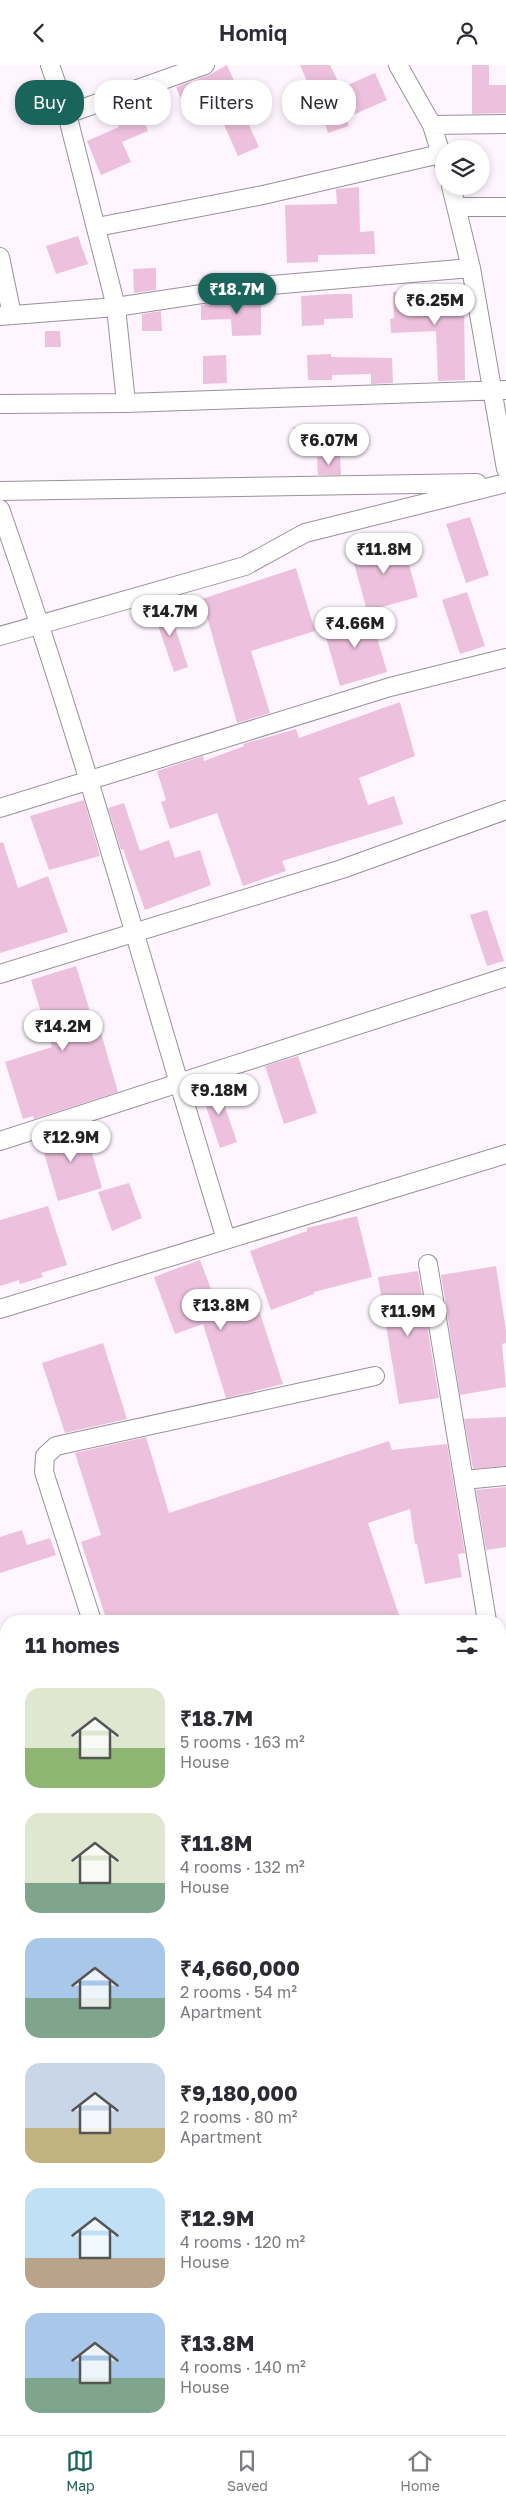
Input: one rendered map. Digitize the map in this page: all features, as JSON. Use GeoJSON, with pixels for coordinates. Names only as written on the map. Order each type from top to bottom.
{"type":"FeatureCollection","features":[{"type":"Feature","properties":{"kind":"street"},"geometry":{"type":"LineString","coordinates":[[50,65],[55,80]]}},
{"type":"Feature","properties":{"kind":"street"},"geometry":{"type":"LineString","coordinates":[[84,108],[205,65]]}},
{"type":"Feature","properties":{"kind":"street"},"geometry":{"type":"LineString","coordinates":[[398,65],[432,125],[436,140]]}},
{"type":"Feature","properties":{"kind":"street"},"geometry":{"type":"LineString","coordinates":[[432,125],[506,124]]}},
{"type":"Feature","properties":{"kind":"street"},"geometry":{"type":"LineString","coordinates":[[70,125],[116,307],[126,403]]}},
{"type":"Feature","properties":{"kind":"street"},"geometry":{"type":"LineString","coordinates":[[97,227],[435,160]]}},
{"type":"Feature","properties":{"kind":"street"},"geometry":{"type":"LineString","coordinates":[[454,195],[500,390],[506,469]]}},
{"type":"Feature","properties":{"kind":"street"},"geometry":{"type":"LineString","coordinates":[[458,207],[506,207]]}},
{"type":"Feature","properties":{"kind":"street"},"geometry":{"type":"LineString","coordinates":[[0,257],[6,315],[116,307],[248,287],[471,269]]}},
{"type":"Feature","properties":{"kind":"street"},"geometry":{"type":"LineString","coordinates":[[0,405],[126,403],[500,390]]}},
{"type":"Feature","properties":{"kind":"street"},"geometry":{"type":"LineString","coordinates":[[0,491],[506,483]]}},
{"type":"Feature","properties":{"kind":"street"},"geometry":{"type":"LineString","coordinates":[[0,636],[40,623],[237,569],[305,533],[506,483]]}},
{"type":"Feature","properties":{"kind":"street"},"geometry":{"type":"LineString","coordinates":[[0,509],[40,623],[90,780],[178,1084],[226,1239]]}},
{"type":"Feature","properties":{"kind":"street"},"geometry":{"type":"LineString","coordinates":[[0,808],[390,687],[506,658]]}},
{"type":"Feature","properties":{"kind":"street"},"geometry":{"type":"LineString","coordinates":[[0,974],[342,869],[506,810]]}},
{"type":"Feature","properties":{"kind":"street"},"geometry":{"type":"LineString","coordinates":[[0,1141],[506,977]]}},
{"type":"Feature","properties":{"kind":"street"},"geometry":{"type":"LineString","coordinates":[[0,1309],[506,1153]]}},
{"type":"Feature","properties":{"kind":"street"},"geometry":{"type":"LineString","coordinates":[[428,1263],[486,1615]]}},
{"type":"Feature","properties":{"kind":"street"},"geometry":{"type":"LineString","coordinates":[[90,1615],[44,1472],[45,1456],[56,1446],[375,1375]]}},
{"type":"Feature","properties":{"kind":"street"},"geometry":{"type":"LineString","coordinates":[[464,1480],[506,1475]]}},
{"type":"Feature","properties":{"kind":"building"},"geometry":{"type":"Polygon","coordinates":[[[227,65],[234,80],[195,80],[227,65]]]}},
{"type":"Feature","properties":{"kind":"building"},"geometry":{"type":"Polygon","coordinates":[[[300,65],[330,65],[337,80],[306,80],[300,65]]]}},
{"type":"Feature","properties":{"kind":"building"},"geometry":{"type":"Polygon","coordinates":[[[472,65],[489,65],[489,85],[506,85],[506,113],[472,114],[472,65]]]}},
{"type":"Feature","properties":{"kind":"building"},"geometry":{"type":"Polygon","coordinates":[[[375,73],[387,100],[356,114],[356,81],[375,73]]]}},
{"type":"Feature","properties":{"kind":"building"},"geometry":{"type":"Polygon","coordinates":[[[181,85],[181,99],[176,87],[181,85]]]}},
{"type":"Feature","properties":{"kind":"building"},"geometry":{"type":"Polygon","coordinates":[[[118,125],[146,125],[148,131],[122,142],[131,162],[101,175],[87,141],[119,127],[118,125]]]}},
{"type":"Feature","properties":{"kind":"building"},"geometry":{"type":"Polygon","coordinates":[[[224,125],[249,125],[259,147],[238,156],[224,125]]]}},
{"type":"Feature","properties":{"kind":"building"},"geometry":{"type":"Polygon","coordinates":[[[325,125],[349,126],[328,133],[325,125]]]}},
{"type":"Feature","properties":{"kind":"building"},"geometry":{"type":"Polygon","coordinates":[[[359,187],[360,232],[374,231],[375,254],[318,255],[318,262],[287,263],[285,205],[337,204],[336,189],[359,187]]]}},
{"type":"Feature","properties":{"kind":"building"},"geometry":{"type":"Polygon","coordinates":[[[78,236],[88,264],[56,274],[46,246],[78,236]]]}},
{"type":"Feature","properties":{"kind":"building"},"geometry":{"type":"Polygon","coordinates":[[[156,268],[156,290],[134,293],[133,269],[156,268]]]}},
{"type":"Feature","properties":{"kind":"building"},"geometry":{"type":"Polygon","coordinates":[[[393,292],[464,293],[465,380],[438,381],[436,331],[391,333],[390,319],[394,318],[393,292]]]}},
{"type":"Feature","properties":{"kind":"building"},"geometry":{"type":"Polygon","coordinates":[[[352,294],[353,318],[324,319],[324,325],[302,326],[301,296],[352,294]]]}},
{"type":"Feature","properties":{"kind":"building"},"geometry":{"type":"Polygon","coordinates":[[[261,297],[261,335],[232,336],[231,319],[201,320],[201,305],[261,297]]]}},
{"type":"Feature","properties":{"kind":"building"},"geometry":{"type":"Polygon","coordinates":[[[161,311],[162,331],[142,331],[142,314],[161,311]]]}},
{"type":"Feature","properties":{"kind":"building"},"geometry":{"type":"Polygon","coordinates":[[[45,331],[60,331],[61,347],[45,347],[45,331]]]}},
{"type":"Feature","properties":{"kind":"building"},"geometry":{"type":"Polygon","coordinates":[[[331,354],[331,357],[392,358],[393,383],[371,384],[371,374],[332,375],[332,380],[308,380],[307,355],[331,354]]]}},
{"type":"Feature","properties":{"kind":"building"},"geometry":{"type":"Polygon","coordinates":[[[226,355],[227,383],[203,384],[203,356],[226,355]]]}},
{"type":"Feature","properties":{"kind":"building"},"geometry":{"type":"Polygon","coordinates":[[[313,426],[313,442],[293,443],[293,427],[313,426]]]}},
{"type":"Feature","properties":{"kind":"building"},"geometry":{"type":"Polygon","coordinates":[[[340,456],[341,475],[318,475],[317,457],[340,456]]]}},
{"type":"Feature","properties":{"kind":"building"},"geometry":{"type":"Polygon","coordinates":[[[470,517],[489,575],[466,583],[446,524],[470,517]]]}},
{"type":"Feature","properties":{"kind":"building"},"geometry":{"type":"Polygon","coordinates":[[[402,539],[418,597],[367,611],[351,552],[402,539]]]}},
{"type":"Feature","properties":{"kind":"building"},"geometry":{"type":"Polygon","coordinates":[[[296,568],[315,631],[251,651],[270,713],[237,723],[202,599],[296,568]]]}},
{"type":"Feature","properties":{"kind":"building"},"geometry":{"type":"Polygon","coordinates":[[[467,592],[485,646],[460,654],[442,600],[467,592]]]}},
{"type":"Feature","properties":{"kind":"building"},"geometry":{"type":"Polygon","coordinates":[[[167,603],[188,667],[174,672],[152,608],[167,603]]]}},
{"type":"Feature","properties":{"kind":"building"},"geometry":{"type":"Polygon","coordinates":[[[370,613],[387,672],[340,686],[323,627],[370,613]]]}},
{"type":"Feature","properties":{"kind":"building"},"geometry":{"type":"Polygon","coordinates":[[[400,702],[415,756],[359,778],[368,805],[394,796],[403,824],[282,861],[286,871],[243,886],[217,813],[170,829],[161,802],[166,800],[157,771],[203,756],[204,761],[244,746],[243,744],[296,729],[299,738],[400,702]]]}},
{"type":"Feature","properties":{"kind":"building"},"geometry":{"type":"Polygon","coordinates":[[[84,800],[100,856],[49,870],[30,816],[84,800]]]}},
{"type":"Feature","properties":{"kind":"building"},"geometry":{"type":"Polygon","coordinates":[[[124,803],[140,851],[169,840],[175,858],[200,850],[211,885],[145,910],[123,849],[121,850],[108,808],[124,803]]]}},
{"type":"Feature","properties":{"kind":"building"},"geometry":{"type":"Polygon","coordinates":[[[3,842],[18,888],[48,876],[68,932],[0,953],[0,843],[3,842]]]}},
{"type":"Feature","properties":{"kind":"building"},"geometry":{"type":"Polygon","coordinates":[[[487,910],[504,961],[487,966],[470,915],[487,910]]]}},
{"type":"Feature","properties":{"kind":"building"},"geometry":{"type":"Polygon","coordinates":[[[76,966],[97,1034],[101,1033],[118,1092],[34,1119],[33,1116],[23,1119],[5,1062],[52,1047],[31,980],[76,966]]]}},
{"type":"Feature","properties":{"kind":"building"},"geometry":{"type":"Polygon","coordinates":[[[298,1056],[317,1113],[284,1124],[265,1066],[298,1056]]]}},
{"type":"Feature","properties":{"kind":"building"},"geometry":{"type":"Polygon","coordinates":[[[217,1084],[237,1142],[220,1148],[200,1089],[217,1084]]]}},
{"type":"Feature","properties":{"kind":"building"},"geometry":{"type":"Polygon","coordinates":[[[84,1125],[102,1188],[58,1201],[40,1139],[84,1125]]]}},
{"type":"Feature","properties":{"kind":"building"},"geometry":{"type":"Polygon","coordinates":[[[129,1183],[142,1218],[112,1231],[98,1192],[129,1183]]]}},
{"type":"Feature","properties":{"kind":"building"},"geometry":{"type":"Polygon","coordinates":[[[48,1206],[67,1265],[41,1273],[43,1277],[20,1284],[19,1280],[0,1286],[0,1220],[48,1206]]]}},
{"type":"Feature","properties":{"kind":"building"},"geometry":{"type":"Polygon","coordinates":[[[357,1216],[372,1277],[314,1292],[314,1294],[271,1310],[250,1251],[307,1231],[307,1228],[357,1216]]]}},
{"type":"Feature","properties":{"kind":"building"},"geometry":{"type":"Polygon","coordinates":[[[200,1260],[223,1321],[259,1310],[283,1384],[226,1398],[203,1324],[175,1334],[154,1277],[200,1260]]]}},
{"type":"Feature","properties":{"kind":"building"},"geometry":{"type":"Polygon","coordinates":[[[496,1266],[506,1330],[506,1343],[502,1344],[506,1387],[460,1395],[441,1275],[496,1266]]]}},
{"type":"Feature","properties":{"kind":"building"},"geometry":{"type":"Polygon","coordinates":[[[418,1271],[439,1398],[399,1404],[378,1277],[418,1271]]]}},
{"type":"Feature","properties":{"kind":"building"},"geometry":{"type":"Polygon","coordinates":[[[103,1343],[127,1419],[65,1433],[42,1363],[103,1343]]]}},
{"type":"Feature","properties":{"kind":"building"},"geometry":{"type":"Polygon","coordinates":[[[506,1417],[506,1466],[473,1469],[464,1419],[506,1417]]]}},
{"type":"Feature","properties":{"kind":"building"},"geometry":{"type":"Polygon","coordinates":[[[146,1437],[169,1513],[389,1441],[392,1450],[447,1444],[465,1553],[458,1554],[462,1577],[425,1584],[417,1544],[415,1544],[410,1509],[368,1523],[399,1615],[105,1615],[81,1542],[101,1535],[75,1453],[146,1437]]]}},
{"type":"Feature","properties":{"kind":"building"},"geometry":{"type":"Polygon","coordinates":[[[506,1487],[506,1547],[486,1550],[476,1490],[506,1487]]]}},
{"type":"Feature","properties":{"kind":"building"},"geometry":{"type":"Polygon","coordinates":[[[22,1530],[27,1545],[50,1538],[56,1555],[0,1573],[0,1537],[22,1530]]]}}]}
